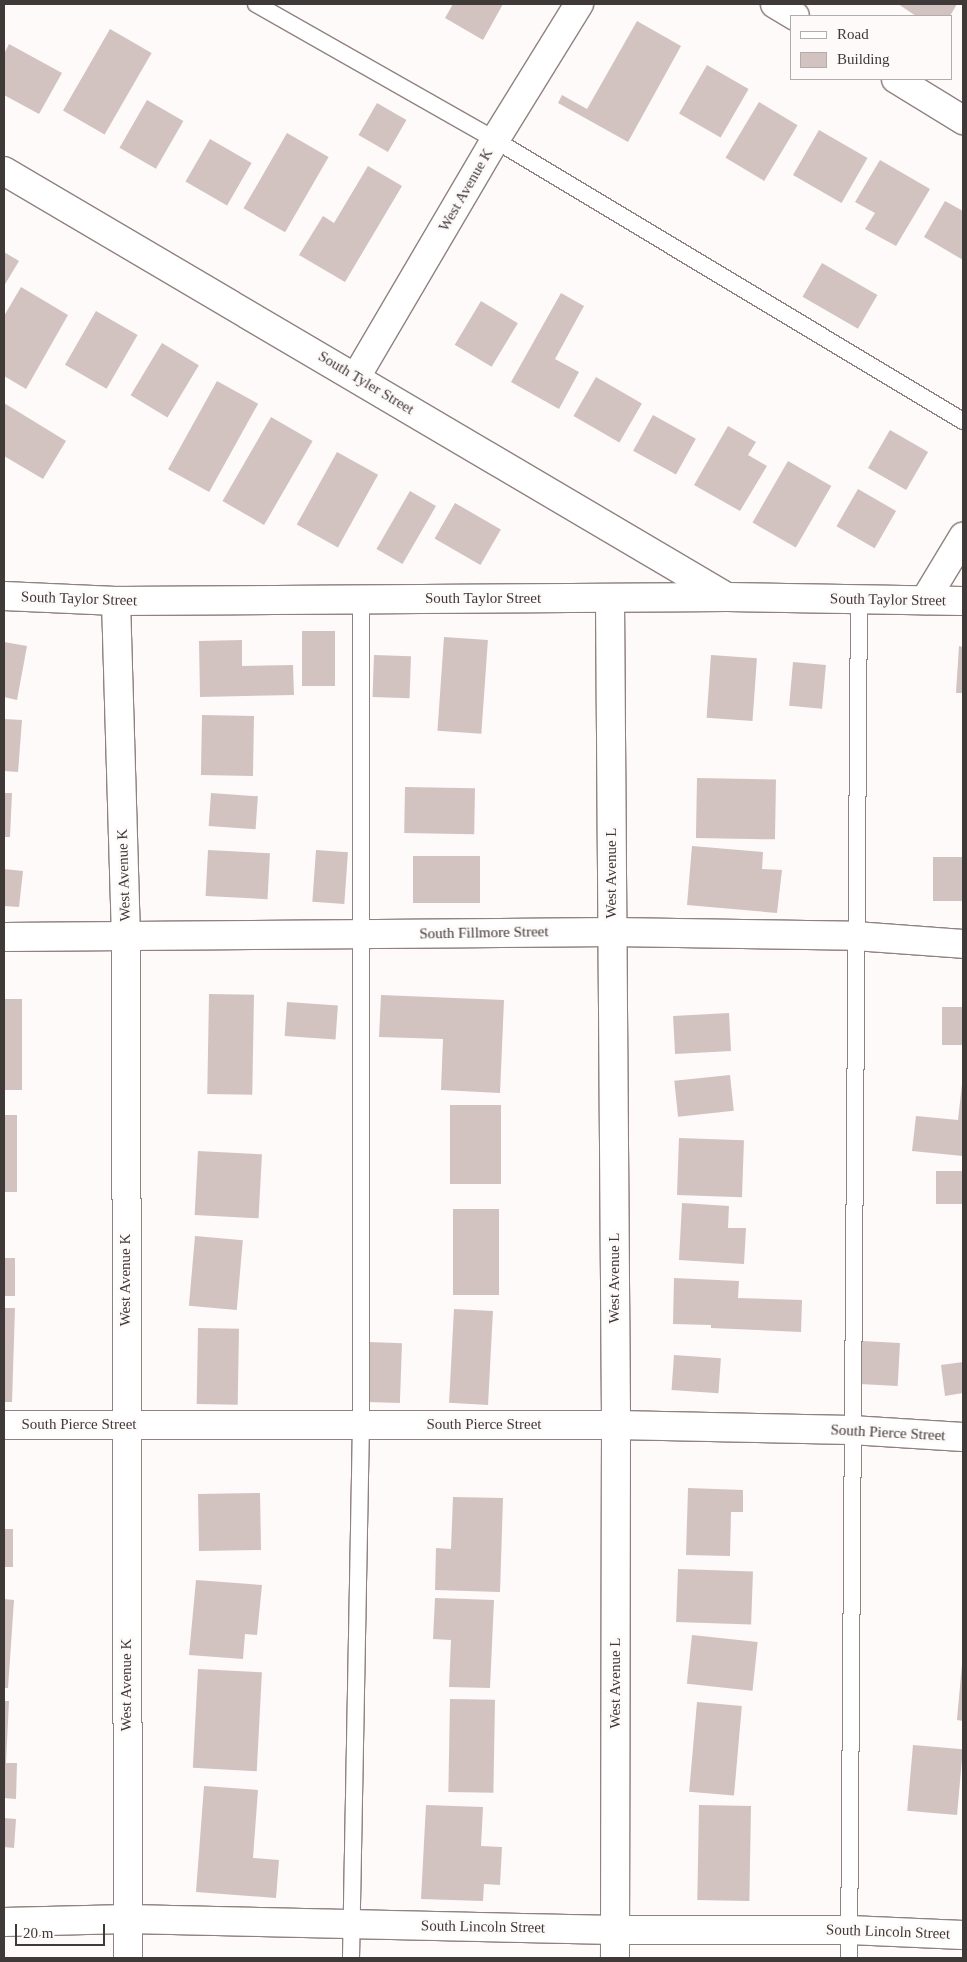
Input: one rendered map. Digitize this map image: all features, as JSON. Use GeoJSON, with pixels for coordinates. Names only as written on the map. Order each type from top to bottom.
{"type":"FeatureCollection","features":[{"type":"Feature","properties":{"kind":"street","name":"West Avenue K"},"geometry":{"type":"LineString","coordinates":[[356,377],[495,140],[578,4]]}},
{"type":"Feature","properties":{"kind":"street"},"geometry":{"type":"LineString","coordinates":[[775,4],[793,15]]}},
{"type":"Feature","properties":{"kind":"street"},"geometry":{"type":"LineString","coordinates":[[898,80],[963,120]]}},
{"type":"Feature","properties":{"kind":"street","name":"South Tyler Street"},"geometry":{"type":"LineString","coordinates":[[4,171],[727,597]]}},
{"type":"Feature","properties":{"kind":"street"},"geometry":{"type":"LineString","coordinates":[[925,600],[963,537]]}},
{"type":"Feature","properties":{"kind":"street","name":"South Taylor Street"},"geometry":{"type":"LineString","coordinates":[[4,596],[116,601],[727,597],[963,601]]}},
{"type":"Feature","properties":{"kind":"street","name":"West Avenue L"},"geometry":{"type":"LineString","coordinates":[[610,599],[616,1425],[615,1958]]}},
{"type":"Feature","properties":{"kind":"street","name":"West Avenue K"},"geometry":{"type":"LineString","coordinates":[[116,601],[126,936],[128,1958]]}},
{"type":"Feature","properties":{"kind":"street","name":"South Fillmore Street"},"geometry":{"type":"LineString","coordinates":[[4,936],[613,932],[855,936],[963,944]]}},
{"type":"Feature","properties":{"kind":"street","name":"South Pierce Street"},"geometry":{"type":"LineString","coordinates":[[4,1425],[616,1425],[851,1430],[963,1437]]}},
{"type":"Feature","properties":{"kind":"street","name":"South Lincoln Street"},"geometry":{"type":"LineString","coordinates":[[4,1922],[128,1919],[615,1930],[849,1930],[963,1935]]}},
{"type":"Feature","properties":{"kind":"lane"},"geometry":{"type":"LineString","coordinates":[[256,4],[495,140],[963,421]]}},
{"type":"Feature","properties":{"kind":"lane"},"geometry":{"type":"LineString","coordinates":[[351,1958],[361,1425],[361,600]]}},
{"type":"Feature","properties":{"kind":"lane"},"geometry":{"type":"LineString","coordinates":[[849,1958],[851,1430],[859,600]]}},
{"type":"Feature","properties":{"kind":"building"},"geometry":{"type":"Polygon","coordinates":[[[453,4],[503,4],[483,40],[445,18],[453,4]]]}},
{"type":"Feature","properties":{"kind":"building"},"geometry":{"type":"Polygon","coordinates":[[[898,4],[957,4],[951,15],[914,15],[898,4]]]}},
{"type":"Feature","properties":{"kind":"building"},"geometry":{"type":"Polygon","coordinates":[[[637,21],[681,46],[628,142],[558,103],[562,95],[587,109],[637,21]]]}},
{"type":"Feature","properties":{"kind":"building"},"geometry":{"type":"Polygon","coordinates":[[[110,29],[152,53],[105,134],[63,110],[110,29]]]}},
{"type":"Feature","properties":{"kind":"building"},"geometry":{"type":"Polygon","coordinates":[[[9,44],[62,73],[39,114],[4,95],[4,54],[9,44]]]}},
{"type":"Feature","properties":{"kind":"building"},"geometry":{"type":"Polygon","coordinates":[[[707,65],[749,89],[721,137],[679,113],[707,65]]]}},
{"type":"Feature","properties":{"kind":"building"},"geometry":{"type":"Polygon","coordinates":[[[147,100],[183,121],[156,169],[120,148],[147,100]]]}},
{"type":"Feature","properties":{"kind":"building"},"geometry":{"type":"Polygon","coordinates":[[[759,102],[798,125],[764,181],[726,158],[759,102]]]}},
{"type":"Feature","properties":{"kind":"building"},"geometry":{"type":"Polygon","coordinates":[[[377,103],[406,120],[388,152],[358,135],[377,103]]]}},
{"type":"Feature","properties":{"kind":"building"},"geometry":{"type":"Polygon","coordinates":[[[819,130],[867,158],[841,203],[793,175],[819,130]]]}},
{"type":"Feature","properties":{"kind":"building"},"geometry":{"type":"Polygon","coordinates":[[[287,133],[329,157],[285,232],[244,208],[287,133]]]}},
{"type":"Feature","properties":{"kind":"building"},"geometry":{"type":"Polygon","coordinates":[[[210,139],[252,163],[227,205],[186,181],[210,139]]]}},
{"type":"Feature","properties":{"kind":"building"},"geometry":{"type":"Polygon","coordinates":[[[880,160],[930,189],[896,246],[865,229],[875,213],[855,202],[880,160]]]}},
{"type":"Feature","properties":{"kind":"building"},"geometry":{"type":"Polygon","coordinates":[[[368,166],[402,186],[345,282],[299,255],[323,216],[334,223],[368,166]]]}},
{"type":"Feature","properties":{"kind":"building"},"geometry":{"type":"Polygon","coordinates":[[[945,201],[963,211],[963,260],[924,237],[945,201]]]}},
{"type":"Feature","properties":{"kind":"building"},"geometry":{"type":"Polygon","coordinates":[[[4,252],[19,261],[4,286],[4,252]]]}},
{"type":"Feature","properties":{"kind":"building"},"geometry":{"type":"Polygon","coordinates":[[[822,263],[877,295],[858,329],[802,297],[822,263]]]}},
{"type":"Feature","properties":{"kind":"building"},"geometry":{"type":"Polygon","coordinates":[[[21,287],[68,315],[26,389],[4,376],[4,316],[21,287]]]}},
{"type":"Feature","properties":{"kind":"building"},"geometry":{"type":"Polygon","coordinates":[[[561,293],[584,306],[555,359],[579,372],[559,409],[511,382],[561,293]]]}},
{"type":"Feature","properties":{"kind":"building"},"geometry":{"type":"Polygon","coordinates":[[[481,301],[518,323],[492,367],[455,345],[481,301]]]}},
{"type":"Feature","properties":{"kind":"building"},"geometry":{"type":"Polygon","coordinates":[[[96,311],[138,335],[107,389],[65,365],[96,311]]]}},
{"type":"Feature","properties":{"kind":"building"},"geometry":{"type":"Polygon","coordinates":[[[162,343],[199,365],[167,417],[131,395],[162,343]]]}},
{"type":"Feature","properties":{"kind":"building"},"geometry":{"type":"Polygon","coordinates":[[[596,377],[642,404],[619,442],[574,416],[596,377]]]}},
{"type":"Feature","properties":{"kind":"building"},"geometry":{"type":"Polygon","coordinates":[[[217,381],[258,404],[209,492],[168,469],[217,381]]]}},
{"type":"Feature","properties":{"kind":"building"},"geometry":{"type":"Polygon","coordinates":[[[4,403],[66,441],[43,479],[4,456],[4,403]]]}},
{"type":"Feature","properties":{"kind":"building"},"geometry":{"type":"Polygon","coordinates":[[[653,415],[696,439],[676,475],[633,451],[653,415]]]}},
{"type":"Feature","properties":{"kind":"building"},"geometry":{"type":"Polygon","coordinates":[[[271,417],[313,441],[264,525],[223,501],[271,417]]]}},
{"type":"Feature","properties":{"kind":"building"},"geometry":{"type":"Polygon","coordinates":[[[728,426],[756,442],[748,455],[767,466],[740,511],[694,485],[728,426]]]}},
{"type":"Feature","properties":{"kind":"building"},"geometry":{"type":"Polygon","coordinates":[[[890,430],[928,452],[906,490],[868,468],[890,430]]]}},
{"type":"Feature","properties":{"kind":"building"},"geometry":{"type":"Polygon","coordinates":[[[337,452],[378,475],[338,547],[297,525],[337,452]]]}},
{"type":"Feature","properties":{"kind":"building"},"geometry":{"type":"Polygon","coordinates":[[[788,461],[831,486],[796,547],[752,522],[788,461]]]}},
{"type":"Feature","properties":{"kind":"building"},"geometry":{"type":"Polygon","coordinates":[[[858,489],[896,511],[875,548],[836,526],[858,489]]]}},
{"type":"Feature","properties":{"kind":"building"},"geometry":{"type":"Polygon","coordinates":[[[410,491],[436,506],[402,564],[376,549],[410,491]]]}},
{"type":"Feature","properties":{"kind":"building"},"geometry":{"type":"Polygon","coordinates":[[[455,503],[501,530],[480,565],[435,539],[455,503]]]}},
{"type":"Feature","properties":{"kind":"building"},"geometry":{"type":"Polygon","coordinates":[[[302,631],[335,631],[335,686],[302,686],[302,631]]]}},
{"type":"Feature","properties":{"kind":"building"},"geometry":{"type":"Polygon","coordinates":[[[444,637],[488,640],[481,734],[437,731],[444,637]]]}},
{"type":"Feature","properties":{"kind":"building"},"geometry":{"type":"Polygon","coordinates":[[[242,640],[242,666],[293,665],[294,695],[200,697],[199,641],[242,640]]]}},
{"type":"Feature","properties":{"kind":"building"},"geometry":{"type":"Polygon","coordinates":[[[4,642],[27,646],[17,700],[4,697],[4,642]]]}},
{"type":"Feature","properties":{"kind":"building"},"geometry":{"type":"Polygon","coordinates":[[[959,646],[963,647],[963,693],[956,693],[959,646]]]}},
{"type":"Feature","properties":{"kind":"building"},"geometry":{"type":"Polygon","coordinates":[[[374,655],[411,656],[410,698],[373,697],[374,655]]]}},
{"type":"Feature","properties":{"kind":"building"},"geometry":{"type":"Polygon","coordinates":[[[711,655],[757,658],[752,721],[707,718],[711,655]]]}},
{"type":"Feature","properties":{"kind":"building"},"geometry":{"type":"Polygon","coordinates":[[[793,662],[826,665],[822,709],[789,706],[793,662]]]}},
{"type":"Feature","properties":{"kind":"building"},"geometry":{"type":"Polygon","coordinates":[[[202,715],[254,716],[253,776],[201,775],[202,715]]]}},
{"type":"Feature","properties":{"kind":"building"},"geometry":{"type":"Polygon","coordinates":[[[4,719],[22,720],[18,772],[4,771],[4,719]]]}},
{"type":"Feature","properties":{"kind":"building"},"geometry":{"type":"Polygon","coordinates":[[[697,778],[776,779],[775,839],[696,838],[697,778]]]}},
{"type":"Feature","properties":{"kind":"building"},"geometry":{"type":"Polygon","coordinates":[[[405,787],[475,788],[474,834],[404,833],[405,787]]]}},
{"type":"Feature","properties":{"kind":"building"},"geometry":{"type":"Polygon","coordinates":[[[4,793],[12,793],[10,837],[4,837],[4,793]]]}},
{"type":"Feature","properties":{"kind":"building"},"geometry":{"type":"Polygon","coordinates":[[[211,793],[258,796],[256,829],[209,826],[211,793]]]}},
{"type":"Feature","properties":{"kind":"building"},"geometry":{"type":"Polygon","coordinates":[[[692,846],[763,852],[762,869],[782,870],[777,913],[687,905],[692,846]]]}},
{"type":"Feature","properties":{"kind":"building"},"geometry":{"type":"Polygon","coordinates":[[[208,850],[270,853],[268,899],[206,896],[208,850]]]}},
{"type":"Feature","properties":{"kind":"building"},"geometry":{"type":"Polygon","coordinates":[[[316,850],[348,852],[344,904],[312,902],[316,850]]]}},
{"type":"Feature","properties":{"kind":"building"},"geometry":{"type":"Polygon","coordinates":[[[413,856],[480,856],[480,903],[413,903],[413,856]]]}},
{"type":"Feature","properties":{"kind":"building"},"geometry":{"type":"Polygon","coordinates":[[[933,857],[963,857],[963,901],[933,901],[933,857]]]}},
{"type":"Feature","properties":{"kind":"building"},"geometry":{"type":"Polygon","coordinates":[[[4,869],[23,871],[19,907],[4,906],[4,869]]]}},
{"type":"Feature","properties":{"kind":"building"},"geometry":{"type":"Polygon","coordinates":[[[209,994],[254,995],[252,1095],[207,1094],[209,994]]]}},
{"type":"Feature","properties":{"kind":"building"},"geometry":{"type":"Polygon","coordinates":[[[381,995],[504,1000],[500,1093],[441,1090],[443,1039],[379,1037],[381,995]]]}},
{"type":"Feature","properties":{"kind":"building"},"geometry":{"type":"Polygon","coordinates":[[[4,999],[22,999],[22,1090],[4,1090],[4,999]]]}},
{"type":"Feature","properties":{"kind":"building"},"geometry":{"type":"Polygon","coordinates":[[[287,1002],[338,1006],[336,1039],[285,1036],[287,1002]]]}},
{"type":"Feature","properties":{"kind":"building"},"geometry":{"type":"Polygon","coordinates":[[[942,1007],[963,1007],[963,1045],[942,1045],[942,1007]]]}},
{"type":"Feature","properties":{"kind":"building"},"geometry":{"type":"Polygon","coordinates":[[[729,1013],[731,1051],[675,1054],[673,1016],[729,1013]]]}},
{"type":"Feature","properties":{"kind":"building"},"geometry":{"type":"Polygon","coordinates":[[[730,1075],[734,1111],[678,1117],[674,1081],[730,1075]]]}},
{"type":"Feature","properties":{"kind":"building"},"geometry":{"type":"Polygon","coordinates":[[[962,1084],[963,1156],[912,1151],[916,1116],[958,1120],[962,1084]]]}},
{"type":"Feature","properties":{"kind":"building"},"geometry":{"type":"Polygon","coordinates":[[[450,1105],[501,1105],[501,1184],[450,1184],[450,1105]]]}},
{"type":"Feature","properties":{"kind":"building"},"geometry":{"type":"Polygon","coordinates":[[[4,1115],[17,1115],[17,1192],[4,1192],[4,1115]]]}},
{"type":"Feature","properties":{"kind":"building"},"geometry":{"type":"Polygon","coordinates":[[[679,1138],[744,1140],[742,1197],[677,1195],[679,1138]]]}},
{"type":"Feature","properties":{"kind":"building"},"geometry":{"type":"Polygon","coordinates":[[[198,1151],[262,1154],[259,1218],[195,1215],[198,1151]]]}},
{"type":"Feature","properties":{"kind":"building"},"geometry":{"type":"Polygon","coordinates":[[[936,1171],[963,1171],[963,1204],[936,1204],[936,1171]]]}},
{"type":"Feature","properties":{"kind":"building"},"geometry":{"type":"Polygon","coordinates":[[[682,1203],[729,1206],[728,1228],[746,1228],[744,1264],[679,1260],[682,1203]]]}},
{"type":"Feature","properties":{"kind":"building"},"geometry":{"type":"Polygon","coordinates":[[[453,1209],[499,1209],[499,1295],[453,1295],[453,1209]]]}},
{"type":"Feature","properties":{"kind":"building"},"geometry":{"type":"Polygon","coordinates":[[[195,1236],[243,1240],[237,1310],[189,1306],[195,1236]]]}},
{"type":"Feature","properties":{"kind":"building"},"geometry":{"type":"Polygon","coordinates":[[[4,1258],[15,1258],[15,1296],[4,1296],[4,1258]]]}},
{"type":"Feature","properties":{"kind":"building"},"geometry":{"type":"Polygon","coordinates":[[[674,1278],[739,1281],[738,1298],[802,1300],[801,1332],[711,1328],[711,1325],[673,1324],[674,1278]]]}},
{"type":"Feature","properties":{"kind":"building"},"geometry":{"type":"Polygon","coordinates":[[[4,1308],[15,1308],[12,1402],[4,1402],[4,1308]]]}},
{"type":"Feature","properties":{"kind":"building"},"geometry":{"type":"Polygon","coordinates":[[[454,1309],[493,1311],[488,1405],[449,1403],[454,1309]]]}},
{"type":"Feature","properties":{"kind":"building"},"geometry":{"type":"Polygon","coordinates":[[[198,1328],[239,1329],[238,1405],[197,1404],[198,1328]]]}},
{"type":"Feature","properties":{"kind":"building"},"geometry":{"type":"Polygon","coordinates":[[[862,1341],[900,1343],[898,1386],[860,1384],[862,1341]]]}},
{"type":"Feature","properties":{"kind":"building"},"geometry":{"type":"Polygon","coordinates":[[[369,1342],[402,1343],[400,1403],[367,1402],[369,1342]]]}},
{"type":"Feature","properties":{"kind":"building"},"geometry":{"type":"Polygon","coordinates":[[[674,1355],[721,1358],[718,1393],[672,1390],[674,1355]]]}},
{"type":"Feature","properties":{"kind":"building"},"geometry":{"type":"Polygon","coordinates":[[[963,1362],[963,1393],[945,1396],[941,1365],[963,1362]]]}},
{"type":"Feature","properties":{"kind":"building"},"geometry":{"type":"Polygon","coordinates":[[[688,1488],[743,1490],[743,1512],[731,1512],[730,1556],[686,1555],[688,1488]]]}},
{"type":"Feature","properties":{"kind":"building"},"geometry":{"type":"Polygon","coordinates":[[[260,1493],[261,1550],[199,1551],[198,1494],[260,1493]]]}},
{"type":"Feature","properties":{"kind":"building"},"geometry":{"type":"Polygon","coordinates":[[[453,1497],[503,1498],[500,1592],[435,1590],[436,1548],[451,1549],[453,1497]]]}},
{"type":"Feature","properties":{"kind":"building"},"geometry":{"type":"Polygon","coordinates":[[[4,1529],[13,1529],[13,1567],[4,1567],[4,1529]]]}},
{"type":"Feature","properties":{"kind":"building"},"geometry":{"type":"Polygon","coordinates":[[[678,1569],[753,1572],[751,1625],[676,1622],[678,1569]]]}},
{"type":"Feature","properties":{"kind":"building"},"geometry":{"type":"Polygon","coordinates":[[[196,1580],[262,1585],[257,1635],[245,1634],[243,1659],[189,1655],[196,1580]]]}},
{"type":"Feature","properties":{"kind":"building"},"geometry":{"type":"Polygon","coordinates":[[[435,1598],[494,1600],[490,1688],[449,1687],[451,1640],[433,1639],[435,1598]]]}},
{"type":"Feature","properties":{"kind":"building"},"geometry":{"type":"Polygon","coordinates":[[[4,1599],[14,1600],[8,1688],[4,1688],[4,1599]]]}},
{"type":"Feature","properties":{"kind":"building"},"geometry":{"type":"Polygon","coordinates":[[[692,1635],[758,1642],[753,1691],[687,1684],[692,1635]]]}},
{"type":"Feature","properties":{"kind":"building"},"geometry":{"type":"Polygon","coordinates":[[[963,1664],[963,1721],[957,1720],[963,1664]]]}},
{"type":"Feature","properties":{"kind":"building"},"geometry":{"type":"Polygon","coordinates":[[[198,1669],[262,1672],[257,1771],[193,1768],[198,1669]]]}},
{"type":"Feature","properties":{"kind":"building"},"geometry":{"type":"Polygon","coordinates":[[[450,1699],[495,1700],[493,1793],[448,1792],[450,1699]]]}},
{"type":"Feature","properties":{"kind":"building"},"geometry":{"type":"Polygon","coordinates":[[[4,1701],[9,1701],[6,1763],[17,1763],[16,1799],[4,1798],[4,1701]]]}},
{"type":"Feature","properties":{"kind":"building"},"geometry":{"type":"Polygon","coordinates":[[[697,1702],[742,1706],[734,1796],[689,1792],[697,1702]]]}},
{"type":"Feature","properties":{"kind":"building"},"geometry":{"type":"Polygon","coordinates":[[[913,1745],[963,1749],[957,1815],[907,1811],[913,1745]]]}},
{"type":"Feature","properties":{"kind":"building"},"geometry":{"type":"Polygon","coordinates":[[[204,1786],[258,1790],[253,1858],[279,1860],[276,1898],[196,1892],[204,1786]]]}},
{"type":"Feature","properties":{"kind":"building"},"geometry":{"type":"Polygon","coordinates":[[[426,1805],[483,1807],[481,1846],[502,1847],[500,1885],[484,1884],[483,1901],[421,1899],[426,1805]]]}},
{"type":"Feature","properties":{"kind":"building"},"geometry":{"type":"Polygon","coordinates":[[[699,1805],[751,1806],[749,1901],[697,1900],[699,1805]]]}},
{"type":"Feature","properties":{"kind":"building"},"geometry":{"type":"Polygon","coordinates":[[[4,1818],[16,1819],[14,1848],[4,1847],[4,1818]]]}}]}
